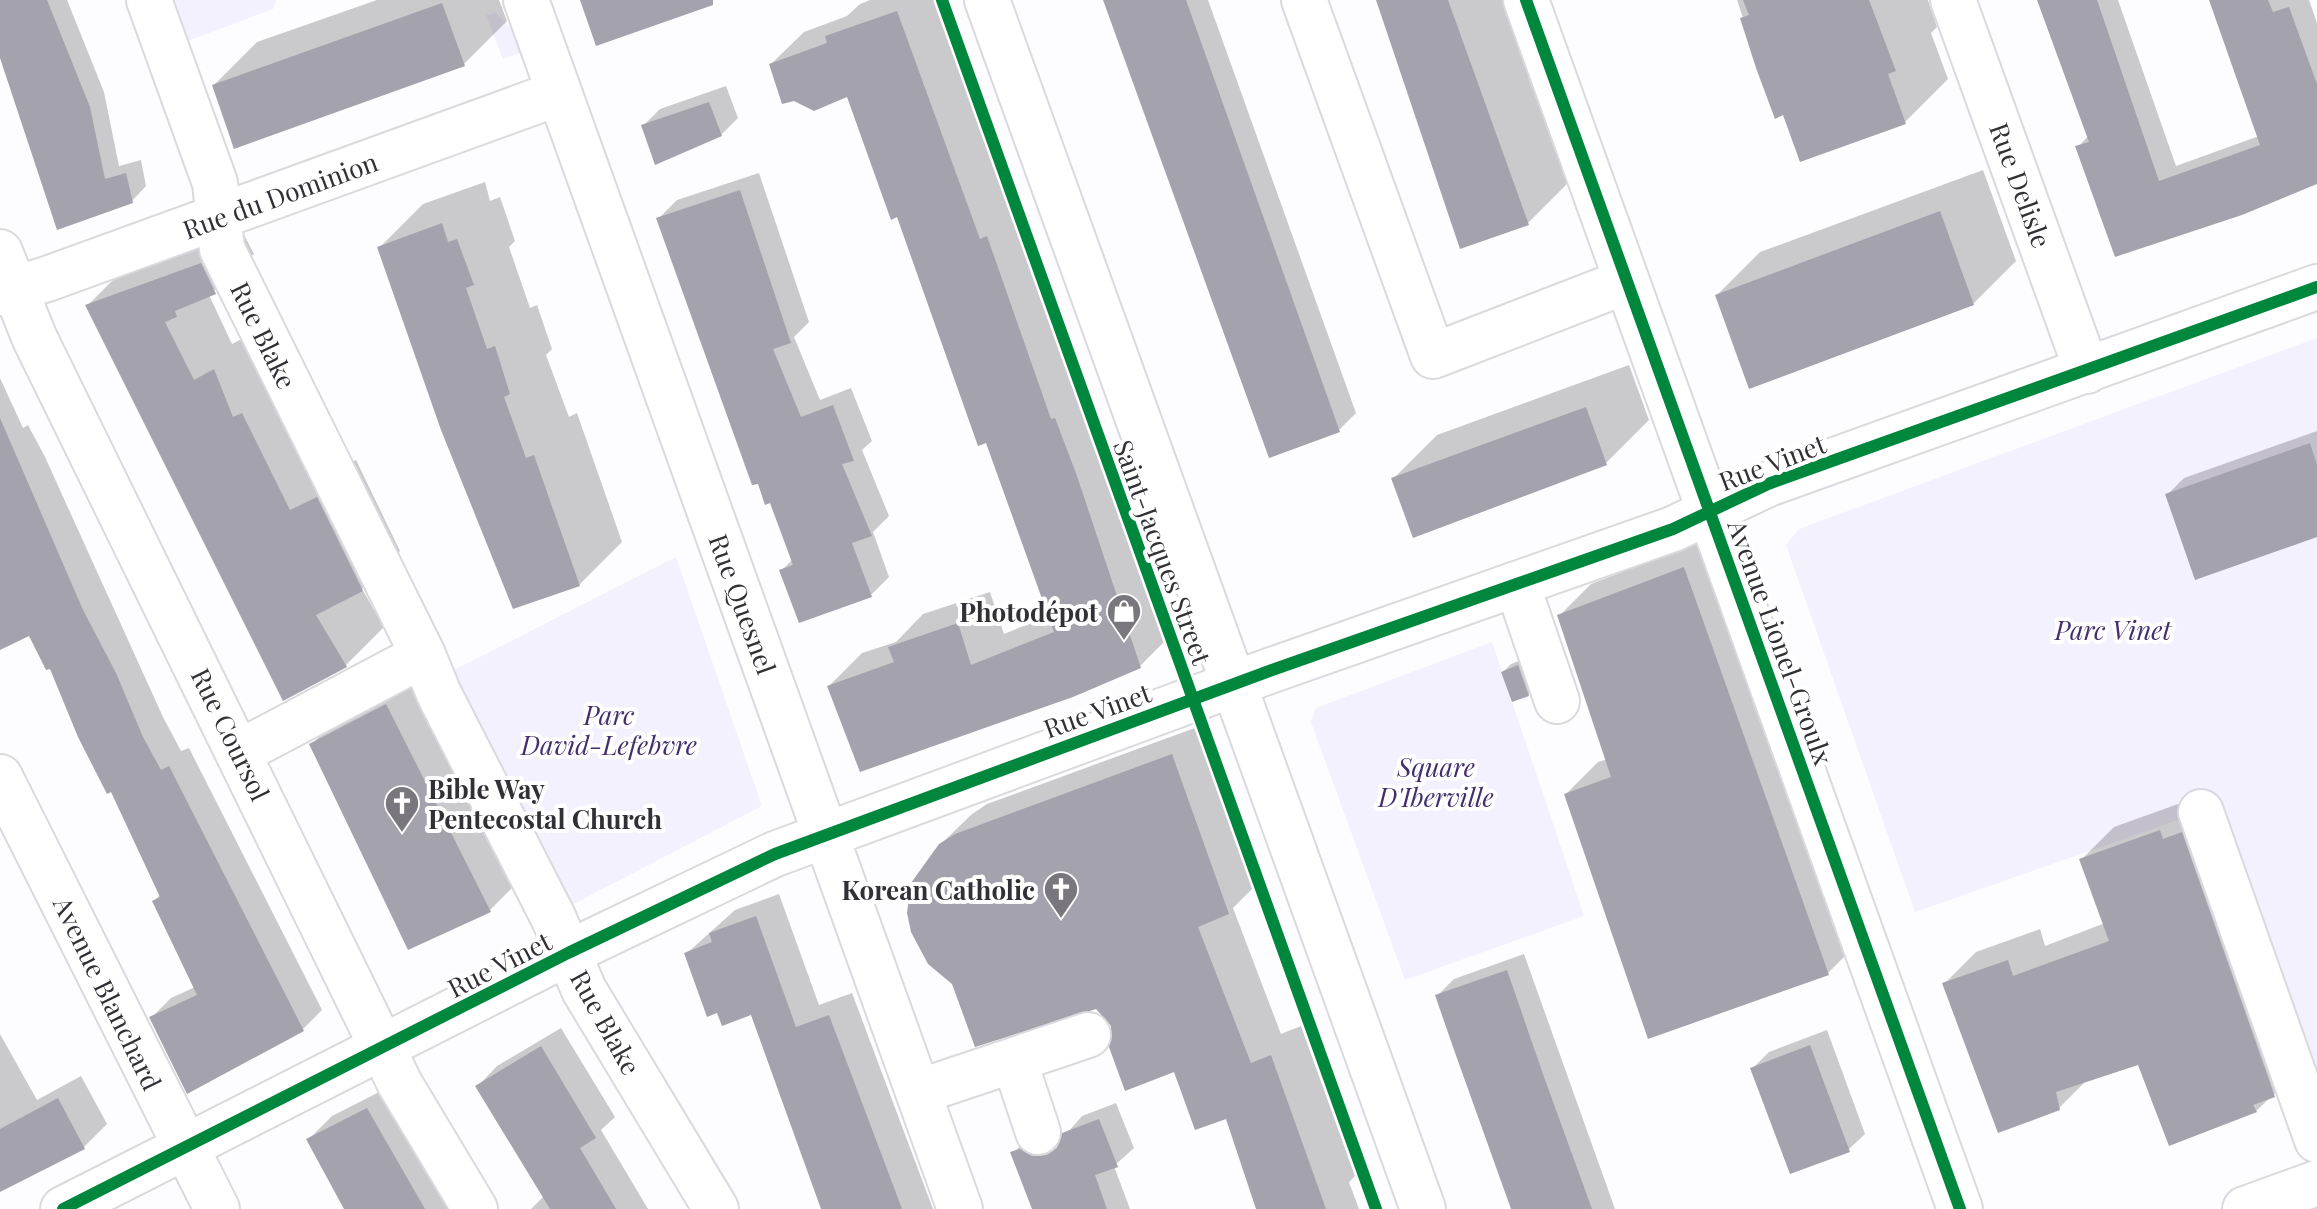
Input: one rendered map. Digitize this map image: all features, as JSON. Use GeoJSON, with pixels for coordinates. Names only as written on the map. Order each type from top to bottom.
{"type":"FeatureCollection","features":[{"type":"Feature","properties":{"kind":"street","name":"Rue Blake"},"geometry":{"type":"LineString","coordinates":[[149,0],[215,183],[222,249],[423,655],[474,803],[568,953],[590,1002],[716,1209]]}},
{"type":"Feature","properties":{"kind":"street","name":"Rue Quesnel"},"geometry":{"type":"LineString","coordinates":[[526,0],[960,1209]]}},
{"type":"Feature","properties":{"kind":"street","name":"Saint-Jacques Street"},"geometry":{"type":"LineString","coordinates":[[987,0],[1423,1209]]}},
{"type":"Feature","properties":{"kind":"street"},"geometry":{"type":"LineString","coordinates":[[1304,0],[1433,356],[1627,281]]}},
{"type":"Feature","properties":{"kind":"street","name":"Avenue Lionel-Groulx"},"geometry":{"type":"LineString","coordinates":[[1526,0],[1960,1209]]}},
{"type":"Feature","properties":{"kind":"street","name":"Rue Delisle"},"geometry":{"type":"LineString","coordinates":[[1953,0],[2087,371]]}},
{"type":"Feature","properties":{"kind":"street","name":"Rue du Dominion"},"geometry":{"type":"LineString","coordinates":[[4,278],[219,217],[559,93]]}},
{"type":"Feature","properties":{"kind":"street","name":"Rue Coursol"},"geometry":{"type":"LineString","coordinates":[[4,278],[405,1092],[475,1209]]}},
{"type":"Feature","properties":{"kind":"street","name":"Rue Vinet"},"geometry":{"type":"LineString","coordinates":[[63,1209],[568,953],[759,861],[1235,684],[1673,529],[1768,484],[2317,287]]}},
{"type":"Feature","properties":{"kind":"street"},"geometry":{"type":"LineString","coordinates":[[1517,584],[1557,701]]}},
{"type":"Feature","properties":{"kind":"street"},"geometry":{"type":"LineString","coordinates":[[240,752],[423,655]]}},
{"type":"Feature","properties":{"kind":"street","name":"Avenue Blanchard"},"geometry":{"type":"LineString","coordinates":[[0,777],[217,1209]]}},
{"type":"Feature","properties":{"kind":"street"},"geometry":{"type":"LineString","coordinates":[[2201,812],[2317,1140]]}},
{"type":"Feature","properties":{"kind":"street"},"geometry":{"type":"LineString","coordinates":[[918,1092],[1088,1035]]}},
{"type":"Feature","properties":{"kind":"street"},"geometry":{"type":"LineString","coordinates":[[1014,1060],[1038,1132]]}},
{"type":"Feature","properties":{"kind":"street"},"geometry":{"type":"LineString","coordinates":[[2245,1209],[2317,1183]]}},
{"type":"Feature","properties":{"kind":"green space"},"geometry":{"type":"Polygon","coordinates":[[[167,0],[276,0],[273,9],[182,43],[167,0]]]}},
{"type":"Feature","properties":{"kind":"green space"},"geometry":{"type":"Polygon","coordinates":[[[496,13],[514,31],[523,52],[503,59],[486,15],[496,13]]]}},
{"type":"Feature","properties":{"kind":"green space","name":"Parc Vinet"},"geometry":{"type":"Polygon","coordinates":[[[2317,338],[2317,1102],[2201,812],[1915,912],[1786,545],[1799,529],[2317,338]]]}},
{"type":"Feature","properties":{"kind":"green space","name":"Parc David-Lefebvre"},"geometry":{"type":"Polygon","coordinates":[[[676,557],[762,806],[564,909],[446,674],[676,557]]]}},
{"type":"Feature","properties":{"kind":"green space","name":"Square D'Iberville"},"geometry":{"type":"Polygon","coordinates":[[[1492,642],[1584,916],[1405,980],[1311,722],[1316,708],[1492,642]]]}},
{"type":"Feature","properties":{"kind":"building"},"geometry":{"type":"Polygon","coordinates":[[[0,0],[47,0],[90,107],[105,179],[126,173],[133,203],[57,230],[0,58],[0,0]]]}},
{"type":"Feature","properties":{"kind":"building"},"geometry":{"type":"Polygon","coordinates":[[[580,0],[713,0],[713,5],[596,46],[580,0]]]}},
{"type":"Feature","properties":{"kind":"building"},"geometry":{"type":"Polygon","coordinates":[[[1103,0],[1186,0],[1340,432],[1269,458],[1103,0]]]}},
{"type":"Feature","properties":{"kind":"building"},"geometry":{"type":"Polygon","coordinates":[[[1376,0],[1448,0],[1529,225],[1460,249],[1376,0]]]}},
{"type":"Feature","properties":{"kind":"building"},"geometry":{"type":"Polygon","coordinates":[[[1743,0],[1869,0],[1896,71],[1888,74],[1906,124],[1800,162],[1783,115],[1775,119],[1756,68],[1740,18],[1749,15],[1743,0]]]}},
{"type":"Feature","properties":{"kind":"building"},"geometry":{"type":"Polygon","coordinates":[[[2037,0],[2097,0],[2159,181],[2260,145],[2209,0],[2268,0],[2273,12],[2289,7],[2317,84],[2317,184],[2242,215],[2115,257],[2075,146],[2089,142],[2037,0]]]}},
{"type":"Feature","properties":{"kind":"building"},"geometry":{"type":"Polygon","coordinates":[[[442,3],[465,66],[234,149],[212,85],[442,3]]]}},
{"type":"Feature","properties":{"kind":"building"},"geometry":{"type":"Polygon","coordinates":[[[897,11],[980,239],[987,236],[1051,419],[1055,418],[1077,476],[1141,668],[1073,697],[860,772],[827,686],[894,662],[888,647],[958,623],[971,665],[1054,632],[986,443],[978,446],[897,217],[891,220],[847,97],[814,111],[794,101],[782,104],[769,64],[827,43],[825,36],[897,11]]]}},
{"type":"Feature","properties":{"kind":"building"},"geometry":{"type":"Polygon","coordinates":[[[709,102],[722,136],[655,165],[641,125],[709,102]]]}},
{"type":"Feature","properties":{"kind":"building"},"geometry":{"type":"Polygon","coordinates":[[[740,190],[791,343],[773,349],[801,417],[833,405],[854,461],[842,464],[872,536],[852,543],[872,597],[799,623],[779,570],[793,565],[770,503],[765,505],[758,484],[752,485],[656,218],[740,190]]]}},
{"type":"Feature","properties":{"kind":"building"},"geometry":{"type":"Polygon","coordinates":[[[1940,211],[1974,305],[1749,389],[1715,295],[1940,211]]]}},
{"type":"Feature","properties":{"kind":"building"},"geometry":{"type":"Polygon","coordinates":[[[442,223],[448,242],[457,239],[474,285],[466,288],[487,349],[495,346],[510,394],[504,397],[526,458],[534,455],[580,586],[513,609],[441,430],[377,247],[442,223]]]}},
{"type":"Feature","properties":{"kind":"building"},"geometry":{"type":"Polygon","coordinates":[[[201,263],[216,294],[175,311],[177,317],[165,322],[194,380],[214,369],[233,417],[242,413],[290,510],[317,497],[363,591],[316,615],[347,667],[283,701],[85,305],[201,263]]]}},
{"type":"Feature","properties":{"kind":"building"},"geometry":{"type":"Polygon","coordinates":[[[1586,407],[1607,465],[1413,538],[1391,478],[1586,407]]]}},
{"type":"Feature","properties":{"kind":"building"},"geometry":{"type":"Polygon","coordinates":[[[0,418],[83,610],[116,673],[143,737],[161,770],[169,766],[304,1031],[187,1094],[149,1017],[197,995],[152,901],[160,897],[111,792],[107,794],[78,737],[50,669],[46,670],[29,636],[0,650],[0,418]]]}},
{"type":"Feature","properties":{"kind":"building"},"geometry":{"type":"Polygon","coordinates":[[[2310,443],[2317,465],[2317,537],[2195,580],[2165,494],[2310,443]]]}},
{"type":"Feature","properties":{"kind":"building"},"geometry":{"type":"Polygon","coordinates":[[[1684,567],[1829,975],[1648,1039],[1564,794],[1611,777],[1557,615],[1684,567]]]}},
{"type":"Feature","properties":{"kind":"building"},"geometry":{"type":"Polygon","coordinates":[[[1518,665],[1529,696],[1512,702],[1501,672],[1518,665]]]}},
{"type":"Feature","properties":{"kind":"building","name":"Bible Way Pentecostal Church"},"geometry":{"type":"Polygon","coordinates":[[[386,704],[491,912],[408,950],[309,744],[386,704]]]}},
{"type":"Feature","properties":{"kind":"building","name":"Korean Catholic"},"geometry":{"type":"Polygon","coordinates":[[[1172,754],[1229,914],[1198,927],[1251,1063],[1271,1055],[1326,1209],[1256,1209],[1226,1119],[1195,1130],[1174,1072],[1125,1091],[1109,1047],[1111,1026],[1096,1009],[975,1047],[952,984],[928,964],[911,932],[907,913],[911,883],[939,844],[955,834],[1172,754]]]}},
{"type":"Feature","properties":{"kind":"building"},"geometry":{"type":"Polygon","coordinates":[[[2160,830],[2163,839],[2182,832],[2275,1097],[2253,1105],[2257,1112],[2169,1146],[2138,1065],[2056,1092],[2060,1110],[1998,1133],[1942,983],[2008,960],[2013,976],[2109,941],[2079,859],[2160,830]]]}},
{"type":"Feature","properties":{"kind":"building"},"geometry":{"type":"Polygon","coordinates":[[[756,916],[796,1027],[829,1015],[902,1209],[821,1209],[751,1015],[722,1026],[717,1013],[707,1017],[684,953],[712,942],[709,933],[756,916]]]}},
{"type":"Feature","properties":{"kind":"building"},"geometry":{"type":"Polygon","coordinates":[[[1507,970],[1592,1209],[1511,1209],[1453,1047],[1435,995],[1507,970]]]}},
{"type":"Feature","properties":{"kind":"building"},"geometry":{"type":"Polygon","coordinates":[[[1810,1045],[1850,1152],[1790,1174],[1750,1068],[1810,1045]]]}},
{"type":"Feature","properties":{"kind":"building"},"geometry":{"type":"Polygon","coordinates":[[[541,1046],[596,1138],[580,1148],[616,1209],[550,1209],[475,1086],[541,1046]]]}},
{"type":"Feature","properties":{"kind":"building"},"geometry":{"type":"Polygon","coordinates":[[[58,1098],[85,1149],[0,1192],[0,1129],[58,1098]]]}},
{"type":"Feature","properties":{"kind":"building"},"geometry":{"type":"Polygon","coordinates":[[[367,1108],[425,1209],[344,1209],[306,1139],[367,1108]]]}},
{"type":"Feature","properties":{"kind":"building"},"geometry":{"type":"Polygon","coordinates":[[[1099,1119],[1118,1167],[1095,1175],[1107,1209],[1032,1209],[1010,1152],[1020,1149],[1032,1156],[1047,1155],[1057,1148],[1062,1133],[1099,1119]]]}},
{"type":"Feature","properties":{"kind":"cycle path"},"geometry":{"type":"LineString","coordinates":[[942,0],[1376,1209]]}},
{"type":"Feature","properties":{"kind":"cycle path"},"geometry":{"type":"LineString","coordinates":[[1526,0],[1960,1209]]}},
{"type":"Feature","properties":{"kind":"cycle path"},"geometry":{"type":"LineString","coordinates":[[63,1209],[568,953],[775,854],[1272,670],[1673,529],[1768,484],[2317,287]]}},
{"type":"Feature","properties":{"kind":"place","name":"Photodépot"},"geometry":{"type":"Point","coordinates":[1124,642]}},
{"type":"Feature","properties":{"kind":"place","name":"Bible Way Pentecostal Church"},"geometry":{"type":"Point","coordinates":[402,834]}},
{"type":"Feature","properties":{"kind":"place","name":"Korean Catholic"},"geometry":{"type":"Point","coordinates":[1061,920]}}]}
